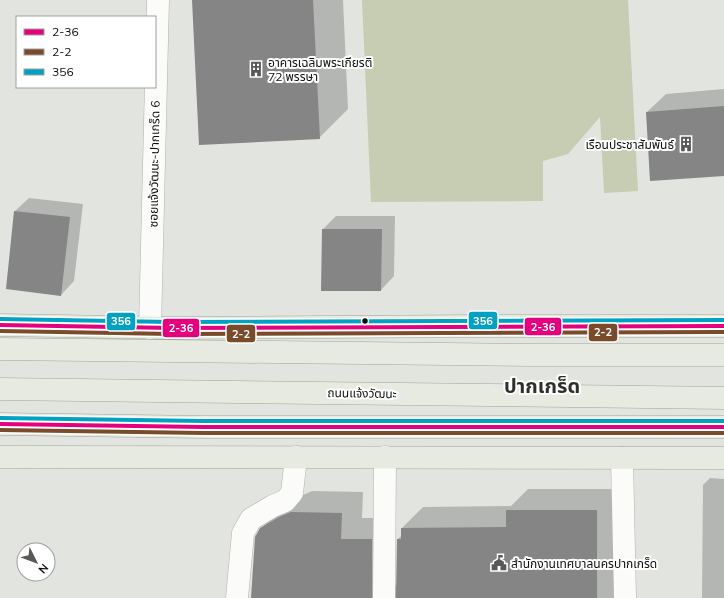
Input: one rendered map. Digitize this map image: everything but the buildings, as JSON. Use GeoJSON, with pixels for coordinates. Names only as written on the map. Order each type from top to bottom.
{"type":"FeatureCollection","features":[{"type":"Feature","properties":{"kind":"main road"},"geometry":{"type":"LineString","coordinates":[[0,324],[150,328],[724,326]]}},
{"type":"Feature","properties":{"kind":"main road"},"geometry":{"type":"LineString","coordinates":[[0,349],[724,355]]}},
{"type":"Feature","properties":{"kind":"main road","name":"ถนนแจ้งวัฒนะ"},"geometry":{"type":"LineString","coordinates":[[0,389],[724,398]]}},
{"type":"Feature","properties":{"kind":"main road"},"geometry":{"type":"LineString","coordinates":[[0,424],[203,427],[724,427]]}},
{"type":"Feature","properties":{"kind":"main road"},"geometry":{"type":"LineString","coordinates":[[0,456],[724,458]]}},
{"type":"Feature","properties":{"kind":"street","name":"ซอยแจ้งวัฒนะ-ปากเกร็ด 6"},"geometry":{"type":"LineString","coordinates":[[156,82],[158,0]]}},
{"type":"Feature","properties":{"kind":"street","name":"ซอยแจ้งวัฒนะ-ปากเกร็ด 6"},"geometry":{"type":"LineString","coordinates":[[150,328],[156,88]]}},
{"type":"Feature","properties":{"kind":"street"},"geometry":{"type":"LineString","coordinates":[[237,598],[243,533],[251,519],[273,506],[285,502],[292,493],[296,457]]}},
{"type":"Feature","properties":{"kind":"street"},"geometry":{"type":"LineString","coordinates":[[384,598],[385,457]]}},
{"type":"Feature","properties":{"kind":"street"},"geometry":{"type":"LineString","coordinates":[[622,458],[625,598]]}},
{"type":"Feature","properties":{"kind":"green space"},"geometry":{"type":"Polygon","coordinates":[[[362,0],[628,0],[638,191],[604,193],[600,117],[568,154],[543,161],[543,201],[371,202],[362,0]]]}},
{"type":"Feature","properties":{"kind":"transit line","name":"356"},"geometry":{"type":"LineString","coordinates":[[0,319],[172,322],[724,320]]}},
{"type":"Feature","properties":{"kind":"transit line","name":"2-36"},"geometry":{"type":"LineString","coordinates":[[0,325],[172,328],[724,326]]}},
{"type":"Feature","properties":{"kind":"transit line","name":"2-2"},"geometry":{"type":"LineString","coordinates":[[0,331],[172,334],[724,332]]}},
{"type":"Feature","properties":{"kind":"transit line","name":"356"},"geometry":{"type":"LineString","coordinates":[[0,418],[203,421],[724,421]]}},
{"type":"Feature","properties":{"kind":"transit line","name":"2-36"},"geometry":{"type":"LineString","coordinates":[[0,424],[203,427],[724,427]]}},
{"type":"Feature","properties":{"kind":"transit line","name":"2-2"},"geometry":{"type":"LineString","coordinates":[[0,430],[203,433],[724,433]]}},
{"type":"Feature","properties":{"kind":"place","name":"อาคารเฉลิมพระเกียรติ 72 พรรษา"},"geometry":{"type":"Point","coordinates":[256,69]}},
{"type":"Feature","properties":{"kind":"place","name":"เรือนประชาสัมพันธ์"},"geometry":{"type":"Point","coordinates":[686,144]}},
{"type":"Feature","properties":{"kind":"place","name":"สำนักงานเทศบาลนครปากเกร็ด"},"geometry":{"type":"Point","coordinates":[499,563]}},
{"type":"Feature","properties":{"kind":"district","name":"ปากเกร็ด"},"geometry":{"type":"Point","coordinates":[542,385]}}]}
